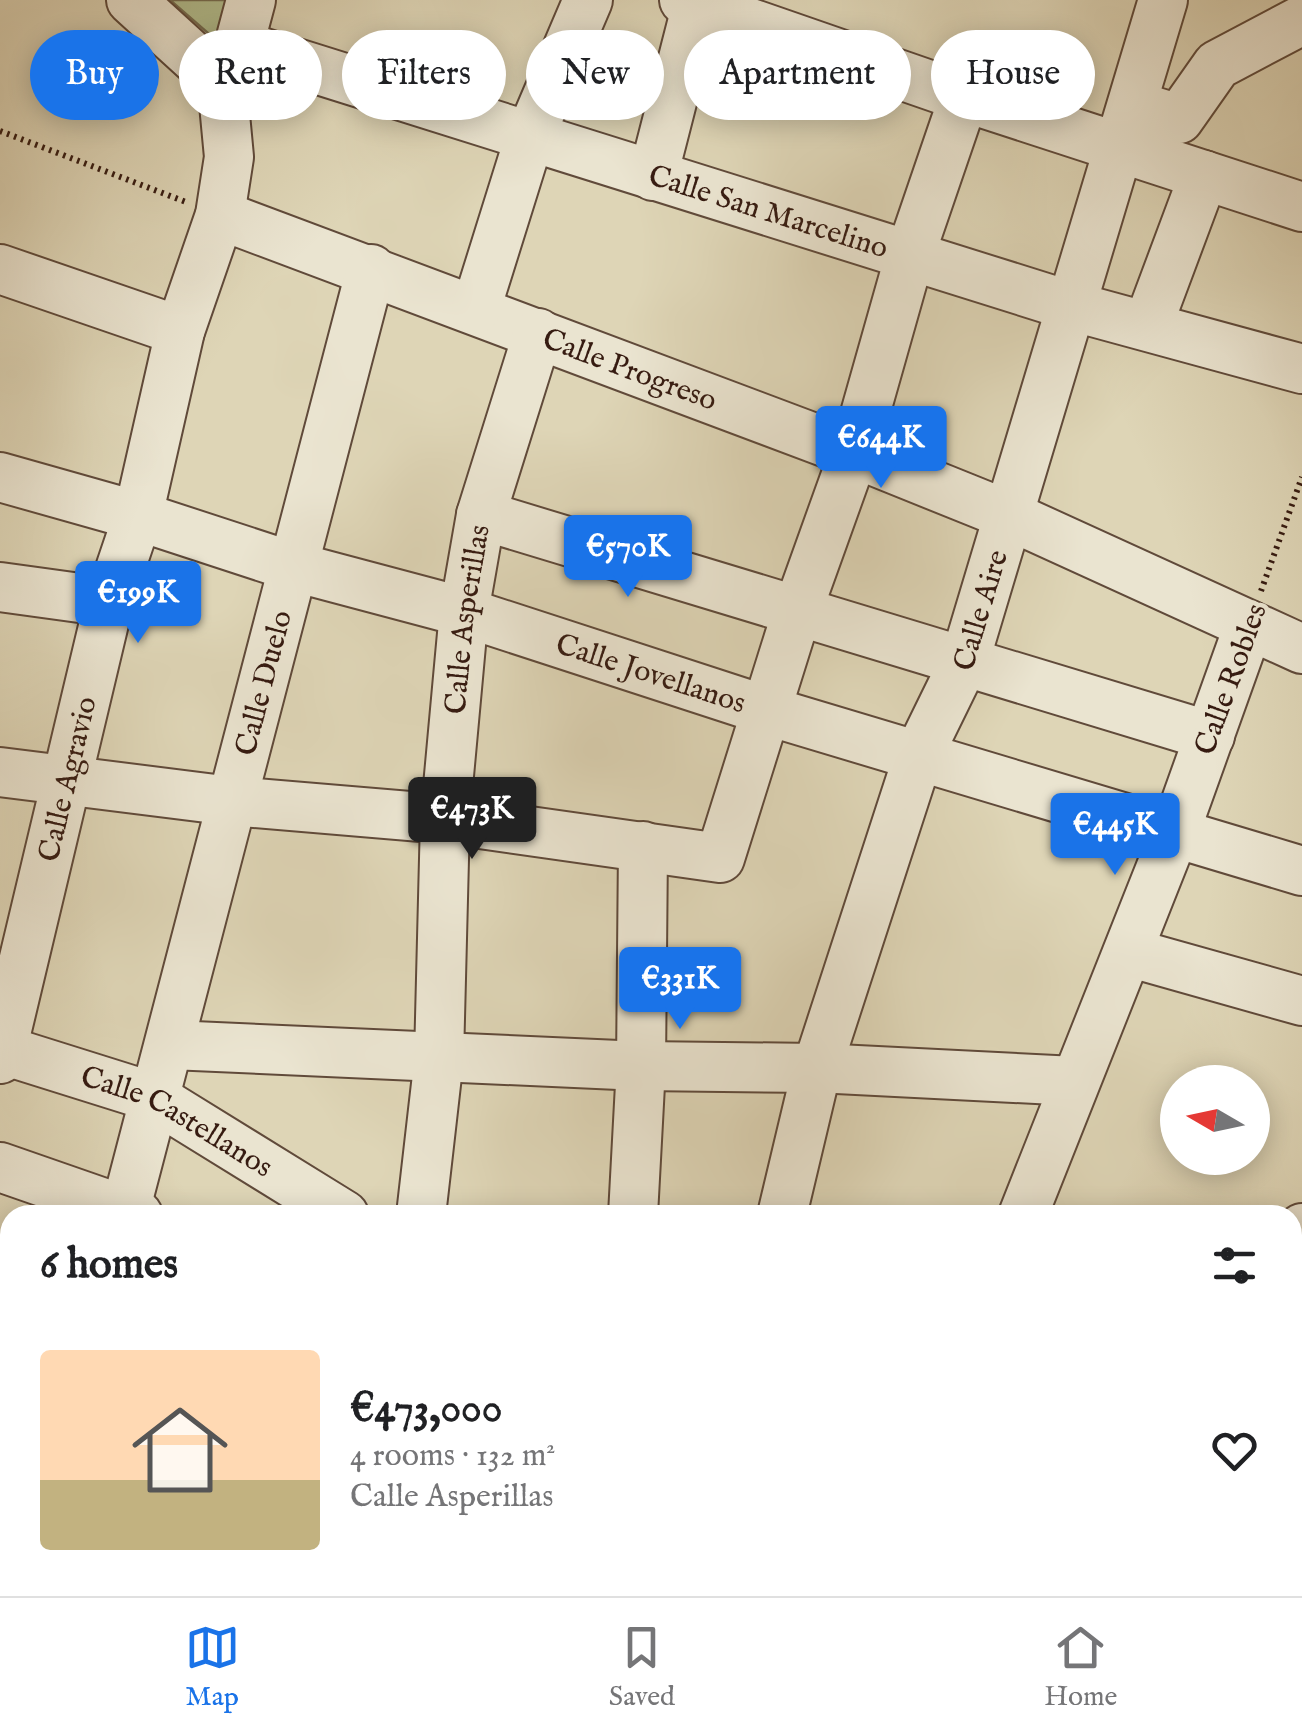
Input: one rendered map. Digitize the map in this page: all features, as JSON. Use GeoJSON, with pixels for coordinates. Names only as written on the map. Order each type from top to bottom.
{"type":"FeatureCollection","features":[{"type":"Feature","properties":{"kind":"street"},"geometry":{"type":"LineString","coordinates":[[131,0],[179,31]]}},
{"type":"Feature","properties":{"kind":"street"},"geometry":{"type":"LineString","coordinates":[[241,30],[251,0]]}},
{"type":"Feature","properties":{"kind":"street"},"geometry":{"type":"LineString","coordinates":[[476,309],[530,136],[588,0]]}},
{"type":"Feature","properties":{"kind":"street"},"geometry":{"type":"LineString","coordinates":[[652,176],[693,1],[931,85]]}},
{"type":"Feature","properties":{"kind":"street","name":"Calle Aire"},"geometry":{"type":"LineString","coordinates":[[784,1205],[817,1068],[918,754],[965,660],[1164,1]]}},
{"type":"Feature","properties":{"kind":"street"},"geometry":{"type":"LineString","coordinates":[[1092,120],[1126,126],[1179,119],[1217,66],[1302,20]]}},
{"type":"Feature","properties":{"kind":"street","name":"Calle San Marcelino"},"geometry":{"type":"LineString","coordinates":[[322,86],[530,136],[1071,306],[1302,369]]}},
{"type":"Feature","properties":{"kind":"street","name":"Calle Agravio"},"geometry":{"type":"LineString","coordinates":[[1,1052],[109,602],[138,516],[180,331],[220,214],[229,158],[229,120]]}},
{"type":"Feature","properties":{"kind":"street"},"geometry":{"type":"LineString","coordinates":[[0,772],[231,801],[445,820],[720,858],[798,612],[854,453],[910,255],[956,120]]}},
{"type":"Feature","properties":{"kind":"street"},"geometry":{"type":"LineString","coordinates":[[1126,126],[1204,175],[1302,207]]}},
{"type":"Feature","properties":{"kind":"street"},"geometry":{"type":"LineString","coordinates":[[1148,326],[1204,175]]}},
{"type":"Feature","properties":{"kind":"street","name":"Calle Progreso"},"geometry":{"type":"LineString","coordinates":[[220,214],[854,453],[1008,515],[1302,649]]}},
{"type":"Feature","properties":{"kind":"street","name":"Calle Duelo"},"geometry":{"type":"LineString","coordinates":[[132,1205],[154,1097],[171,1045],[370,269]]}},
{"type":"Feature","properties":{"kind":"street"},"geometry":{"type":"LineString","coordinates":[[0,270],[180,331]]}},
{"type":"Feature","properties":{"kind":"street","name":"Calle Asperillas"},"geometry":{"type":"LineString","coordinates":[[422,1205],[439,1058],[445,820],[464,612],[481,515],[538,334]]}},
{"type":"Feature","properties":{"kind":"street","name":"Calle Jovellanos"},"geometry":{"type":"LineString","coordinates":[[0,476],[291,566],[464,612],[768,711],[1302,870]]}},
{"type":"Feature","properties":{"kind":"street"},"geometry":{"type":"LineString","coordinates":[[481,515],[1210,736]]}},
{"type":"Feature","properties":{"kind":"street"},"geometry":{"type":"LineString","coordinates":[[0,588],[109,602]]}},
{"type":"Feature","properties":{"kind":"street","name":"Calle Robles"},"geometry":{"type":"LineString","coordinates":[[1028,1205],[1174,832],[1249,626]]}},
{"type":"Feature","properties":{"kind":"street"},"geometry":{"type":"LineString","coordinates":[[634,1205],[641,1066],[643,846]]}},
{"type":"Feature","properties":{"kind":"street"},"geometry":{"type":"LineString","coordinates":[[1128,952],[1302,1001]]}},
{"type":"Feature","properties":{"kind":"street"},"geometry":{"type":"LineString","coordinates":[[171,1045],[1075,1081]]}},
{"type":"Feature","properties":{"kind":"street","name":"Calle Castellanos"},"geometry":{"type":"LineString","coordinates":[[1,1052],[154,1097],[328,1205]]}},
{"type":"Feature","properties":{"kind":"street"},"geometry":{"type":"LineString","coordinates":[[0,1166],[108,1205]]}},
{"type":"Feature","properties":{"kind":"path"},"geometry":{"type":"LineString","coordinates":[[0,130],[220,214]]}},
{"type":"Feature","properties":{"kind":"path","name":"Calle Robles"},"geometry":{"type":"LineString","coordinates":[[1249,626],[1302,477]]}},
{"type":"Feature","properties":{"kind":"green space"},"geometry":{"type":"Polygon","coordinates":[[[170,0],[232,0],[224,30],[204,30],[170,0]]]}}]}
